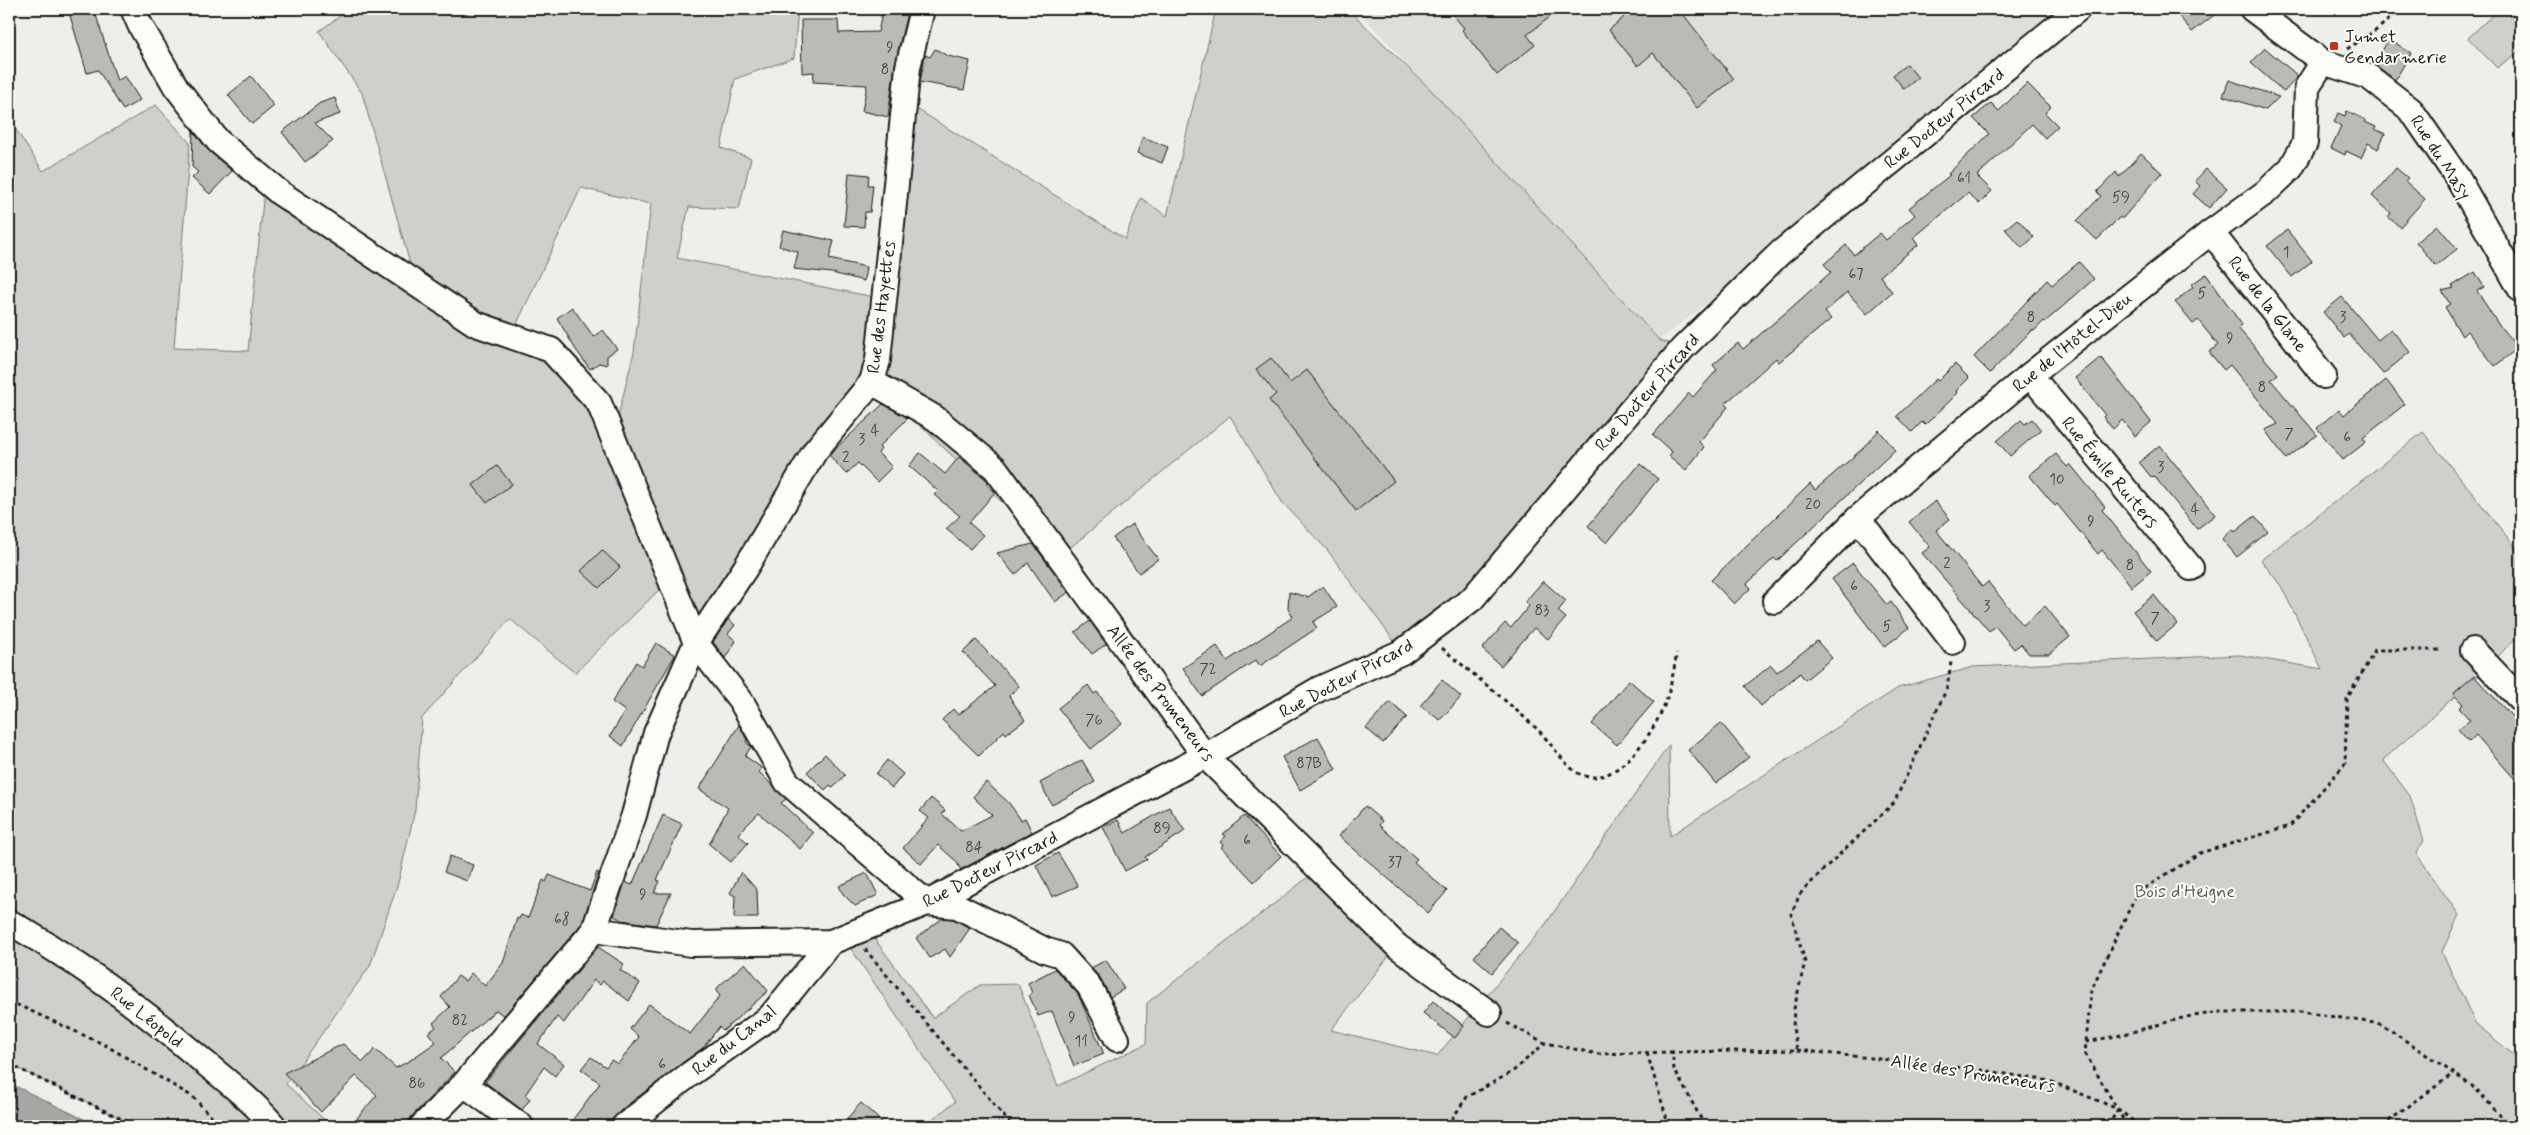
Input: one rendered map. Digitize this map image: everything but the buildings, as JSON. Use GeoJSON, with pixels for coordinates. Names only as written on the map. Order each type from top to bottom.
{"type":"FeatureCollection","features":[{"type":"Feature","properties":{"kind":"street"},"geometry":{"type":"LineString","coordinates":[[133,9],[140,25],[176,87],[218,141],[280,193],[476,324],[551,350],[599,403],[696,643],[741,701],[787,782],[927,903],[957,906],[1045,950],[1061,955],[1089,986],[1117,1039]]}},
{"type":"Feature","properties":{"kind":"street","name":"Rue des Hayettes"},"geometry":{"type":"LineString","coordinates":[[594,930],[634,815],[656,733],[696,643],[746,567],[815,451],[872,382],[878,360],[908,67],[922,9]]}},
{"type":"Feature","properties":{"kind":"street","name":"Rue Docteur Pircard"},"geometry":{"type":"LineString","coordinates":[[594,930],[690,944],[841,937],[927,903],[1205,756],[1319,689],[1402,652],[1472,599],[1683,348],[1780,253],[2078,9]]}},
{"type":"Feature","properties":{"kind":"street","name":"Rue du Masy"},"geometry":{"type":"LineString","coordinates":[[2252,9],[2323,62],[2369,77],[2411,110],[2457,177],[2521,290]]}},
{"type":"Feature","properties":{"kind":"street","name":"Rue de l’Hôtel-Dieu"},"geometry":{"type":"LineString","coordinates":[[1775,601],[1858,518],[2030,375],[2211,232],[2266,192],[2291,168],[2305,143],[2307,87],[2323,62]]}},
{"type":"Feature","properties":{"kind":"street","name":"Rue de la Glane"},"geometry":{"type":"LineString","coordinates":[[2211,232],[2324,376]]}},
{"type":"Feature","properties":{"kind":"street","name":"Rue Émile Ruiters"},"geometry":{"type":"LineString","coordinates":[[2030,375],[2191,568]]}},
{"type":"Feature","properties":{"kind":"street","name":"Allée des Promeneurs"},"geometry":{"type":"LineString","coordinates":[[872,382],[935,418],[995,468],[1205,756],[1397,946],[1489,1013]]}},
{"type":"Feature","properties":{"kind":"street"},"geometry":{"type":"LineString","coordinates":[[1858,518],[1953,642]]}},
{"type":"Feature","properties":{"kind":"street"},"geometry":{"type":"LineString","coordinates":[[2473,650],[2521,700]]}},
{"type":"Feature","properties":{"kind":"street","name":"Rue Léopold"},"geometry":{"type":"LineString","coordinates":[[9,922],[35,937],[126,999],[242,1094],[274,1126]]}},
{"type":"Feature","properties":{"kind":"street"},"geometry":{"type":"LineString","coordinates":[[422,1126],[464,1084],[594,930]]}},
{"type":"Feature","properties":{"kind":"street","name":"Rue du Canal"},"geometry":{"type":"LineString","coordinates":[[624,1126],[690,1074],[769,1018],[841,937]]}},
{"type":"Feature","properties":{"kind":"street"},"geometry":{"type":"LineString","coordinates":[[464,1084],[521,1126]]}},
{"type":"Feature","properties":{"kind":"path"},"geometry":{"type":"LineString","coordinates":[[2323,62],[2378,29],[2400,9]]}},
{"type":"Feature","properties":{"kind":"path"},"geometry":{"type":"LineString","coordinates":[[1429,632],[1439,645],[1538,730],[1573,771],[1584,776],[1608,775],[1624,764],[1643,742],[1659,716],[1666,700],[1677,653]]}},
{"type":"Feature","properties":{"kind":"path"},"geometry":{"type":"LineString","coordinates":[[1797,1050],[1793,1028],[1794,1008],[1805,962],[1791,914],[1800,894],[1894,803],[1947,688],[1953,642]]}},
{"type":"Feature","properties":{"kind":"path"},"geometry":{"type":"LineString","coordinates":[[2127,1126],[2085,1053],[2091,990],[2137,893],[2200,852],[2290,826],[2345,764],[2347,699],[2375,650],[2441,650]]}},
{"type":"Feature","properties":{"kind":"path"},"geometry":{"type":"LineString","coordinates":[[841,937],[1012,1126]]}},
{"type":"Feature","properties":{"kind":"path"},"geometry":{"type":"LineString","coordinates":[[9,1001],[104,1045],[193,1097],[220,1126]]}},
{"type":"Feature","properties":{"kind":"path"},"geometry":{"type":"LineString","coordinates":[[2086,1042],[2204,1014],[2221,1012],[2302,1012],[2381,1024],[2475,1088],[2510,1126]]}},
{"type":"Feature","properties":{"kind":"path","name":"Allée des Promeneurs"},"geometry":{"type":"LineString","coordinates":[[1489,1013],[1544,1043],[1598,1054],[1797,1050],[1980,1070],[2050,1081],[2118,1109],[2139,1126]]}},
{"type":"Feature","properties":{"kind":"path"},"geometry":{"type":"LineString","coordinates":[[1447,1126],[1466,1097],[1512,1072],[1544,1043]]}},
{"type":"Feature","properties":{"kind":"path"},"geometry":{"type":"LineString","coordinates":[[1672,1052],[1674,1069],[1705,1126]]}},
{"type":"Feature","properties":{"kind":"path"},"geometry":{"type":"LineString","coordinates":[[1647,1053],[1668,1126]]}},
{"type":"Feature","properties":{"kind":"path"},"geometry":{"type":"LineString","coordinates":[[9,1064],[136,1126]]}},
{"type":"Feature","properties":{"kind":"path"},"geometry":{"type":"LineString","coordinates":[[2382,1126],[2454,1073]]}},
{"type":"Feature","properties":{"kind":"path"},"geometry":{"type":"LineString","coordinates":[[2108,1126],[2118,1109]]}},
{"type":"Feature","properties":{"kind":"shaded area"},"geometry":{"type":"Polygon","coordinates":[[[1357,9],[2078,9],[1897,157],[1659,340],[1357,9]]]}},
{"type":"Feature","properties":{"kind":"shaded area"},"geometry":{"type":"Polygon","coordinates":[[[9,1083],[98,1126],[9,1126],[9,1083]]]}},
{"type":"Feature","properties":{"kind":"green space"},"geometry":{"type":"Polygon","coordinates":[[[350,9],[798,9],[794,58],[735,79],[721,148],[751,158],[739,209],[689,207],[677,258],[874,297],[904,101],[1125,239],[1141,198],[1167,216],[1216,9],[1348,9],[1431,90],[1659,340],[1683,348],[1535,524],[1402,652],[1328,551],[1282,502],[1230,416],[1060,556],[873,382],[696,643],[655,543],[660,589],[575,673],[510,619],[422,718],[415,810],[398,883],[370,966],[286,1084],[331,1126],[136,1126],[9,1064],[9,119],[43,171],[156,105],[190,143],[174,348],[248,351],[265,181],[507,334],[410,264],[362,93],[319,31],[350,9]],[[581,188],[511,336],[599,403],[613,436],[634,352],[651,204],[581,188]]]}},
{"type":"Feature","properties":{"kind":"green space"},"geometry":{"type":"Polygon","coordinates":[[[2499,9],[2521,9],[2521,50],[2497,68],[2468,38],[2499,9]]]}},
{"type":"Feature","properties":{"kind":"green space","name":"Bois d'Heigne"},"geometry":{"type":"Polygon","coordinates":[[[2423,432],[2521,554],[2521,632],[2489,666],[2383,760],[2410,796],[2424,841],[2416,853],[2459,915],[2442,952],[2475,1023],[2521,1061],[2521,1126],[923,1126],[955,1102],[843,937],[866,927],[933,1018],[980,985],[1018,984],[1058,1086],[1146,1044],[1147,1003],[1311,875],[1397,946],[1331,1030],[1437,1056],[1545,925],[1669,745],[1670,836],[1898,688],[1973,667],[2240,655],[2322,669],[2281,586],[2261,560],[2423,432]]]}},
{"type":"Feature","properties":{"kind":"place","name":"Jumet Gendarmerie"},"geometry":{"type":"Point","coordinates":[2334,46]}}]}
